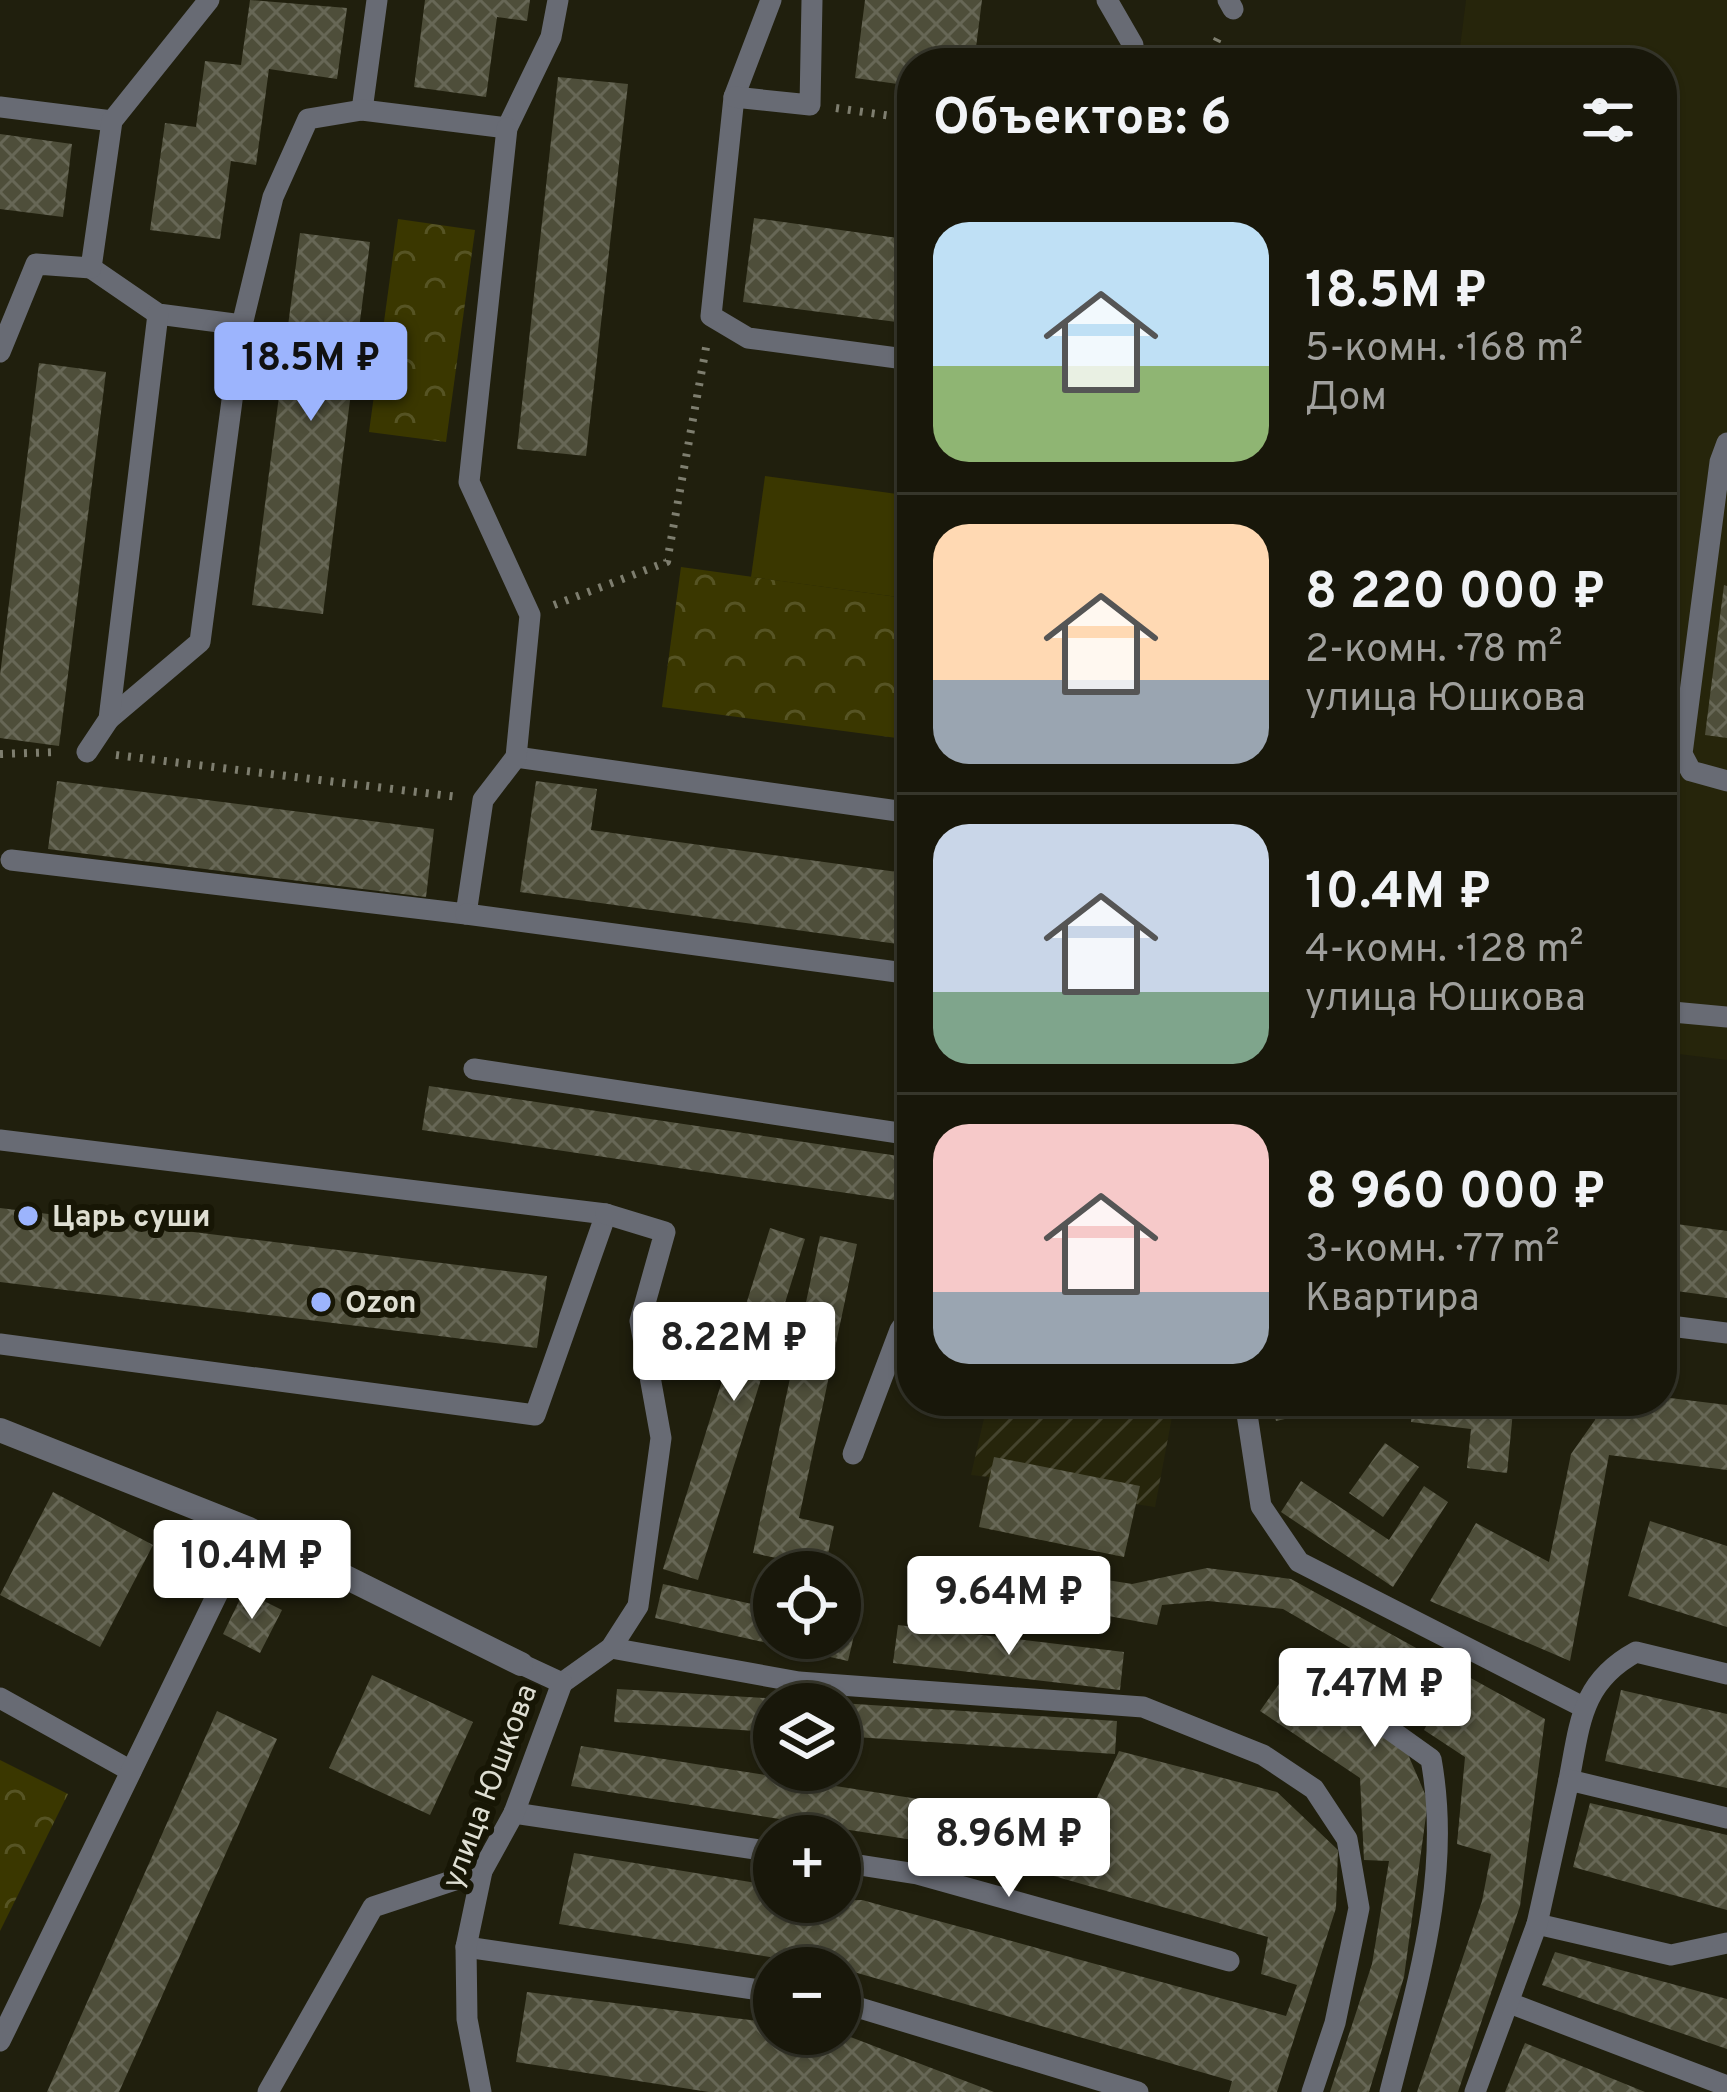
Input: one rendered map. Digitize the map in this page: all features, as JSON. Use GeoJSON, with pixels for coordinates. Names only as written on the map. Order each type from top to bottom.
{"type":"FeatureCollection","features":[{"type":"Feature","properties":{"kind":"street","name":"улица Юшкова"},"geometry":{"type":"LineString","coordinates":[[0,1430],[249,1528],[520,1664]]}},
{"type":"Feature","properties":{"kind":"lane"},"geometry":{"type":"LineString","coordinates":[[91,268],[112,121],[209,0]]}},
{"type":"Feature","properties":{"kind":"lane"},"geometry":{"type":"LineString","coordinates":[[362,110],[377,0]]}},
{"type":"Feature","properties":{"kind":"lane"},"geometry":{"type":"LineString","coordinates":[[466,914],[484,800],[516,757],[530,615],[469,482],[507,128],[550,37],[558,0]]}},
{"type":"Feature","properties":{"kind":"lane"},"geometry":{"type":"LineString","coordinates":[[771,0],[734,97],[711,316],[748,338],[897,358]]}},
{"type":"Feature","properties":{"kind":"lane"},"geometry":{"type":"LineString","coordinates":[[734,97],[810,105],[812,0]]}},
{"type":"Feature","properties":{"kind":"lane"},"geometry":{"type":"LineString","coordinates":[[1107,0],[1133,45]]}},
{"type":"Feature","properties":{"kind":"lane"},"geometry":{"type":"LineString","coordinates":[[0,107],[112,121]]}},
{"type":"Feature","properties":{"kind":"lane"},"geometry":{"type":"LineString","coordinates":[[87,752],[109,719],[200,642],[242,325],[273,197],[308,119],[362,110],[507,128]]}},
{"type":"Feature","properties":{"kind":"lane"},"geometry":{"type":"LineString","coordinates":[[0,352],[36,264],[91,268],[158,314],[242,325]]}},
{"type":"Feature","properties":{"kind":"lane"},"geometry":{"type":"LineString","coordinates":[[109,719],[158,314]]}},
{"type":"Feature","properties":{"kind":"lane"},"geometry":{"type":"LineString","coordinates":[[1727,443],[1720,462],[1682,754],[1690,771],[1727,782]]}},
{"type":"Feature","properties":{"kind":"lane"},"geometry":{"type":"LineString","coordinates":[[516,757],[897,811]]}},
{"type":"Feature","properties":{"kind":"lane"},"geometry":{"type":"LineString","coordinates":[[11,860],[897,972]]}},
{"type":"Feature","properties":{"kind":"lane"},"geometry":{"type":"LineString","coordinates":[[1677,1012],[1727,1017]]}},
{"type":"Feature","properties":{"kind":"lane"},"geometry":{"type":"LineString","coordinates":[[473,1069],[897,1133]]}},
{"type":"Feature","properties":{"kind":"lane"},"geometry":{"type":"LineString","coordinates":[[0,1140],[606,1214],[665,1232],[640,1321],[661,1438],[638,1606],[611,1648],[562,1683]]}},
{"type":"Feature","properties":{"kind":"lane"},"geometry":{"type":"LineString","coordinates":[[0,1344],[535,1414],[606,1214]]}},
{"type":"Feature","properties":{"kind":"lane"},"geometry":{"type":"LineString","coordinates":[[1677,1327],[1727,1333]]}},
{"type":"Feature","properties":{"kind":"lane"},"geometry":{"type":"LineString","coordinates":[[854,1454],[897,1338]]}},
{"type":"Feature","properties":{"kind":"lane"},"geometry":{"type":"LineString","coordinates":[[1248,1416],[1261,1506],[1299,1562],[1583,1707]]}},
{"type":"Feature","properties":{"kind":"lane"},"geometry":{"type":"LineString","coordinates":[[0,2041],[249,1528]]}},
{"type":"Feature","properties":{"kind":"lane"},"geometry":{"type":"LineString","coordinates":[[611,1648],[799,1682],[1143,1707],[1263,1755],[1314,1789],[1347,1839],[1359,1908],[1335,2023],[1312,2092]]}},
{"type":"Feature","properties":{"kind":"lane"},"geometry":{"type":"LineString","coordinates":[[1475,2092],[1538,1924],[1583,1707],[1606,1668],[1636,1652],[1727,1674]]}},
{"type":"Feature","properties":{"kind":"lane","name":"улица Юшкова"},"geometry":{"type":"LineString","coordinates":[[481,2092],[467,2019],[466,1948],[482,1871],[514,1813],[562,1683],[520,1664]]}},
{"type":"Feature","properties":{"kind":"lane"},"geometry":{"type":"LineString","coordinates":[[1326,1684],[1432,1759],[1442,1818],[1433,1919],[1390,2092]]}},
{"type":"Feature","properties":{"kind":"lane"},"geometry":{"type":"LineString","coordinates":[[0,1698],[131,1771]]}},
{"type":"Feature","properties":{"kind":"lane"},"geometry":{"type":"LineString","coordinates":[[1569,1780],[1727,1818]]}},
{"type":"Feature","properties":{"kind":"lane"},"geometry":{"type":"LineString","coordinates":[[514,1813],[753,1849]]}},
{"type":"Feature","properties":{"kind":"lane"},"geometry":{"type":"LineString","coordinates":[[861,1865],[917,1874],[1229,1961]]}},
{"type":"Feature","properties":{"kind":"lane"},"geometry":{"type":"LineString","coordinates":[[268,2092],[373,1907],[482,1871]]}},
{"type":"Feature","properties":{"kind":"lane"},"geometry":{"type":"LineString","coordinates":[[1538,1924],[1672,1955],[1727,1943]]}},
{"type":"Feature","properties":{"kind":"lane"},"geometry":{"type":"LineString","coordinates":[[466,1948],[753,1989]]}},
{"type":"Feature","properties":{"kind":"lane"},"geometry":{"type":"LineString","coordinates":[[1511,2004],[1727,2086]]}},
{"type":"Feature","properties":{"kind":"lane"},"geometry":{"type":"LineString","coordinates":[[861,2008],[1138,2092]]}},
{"type":"Feature","properties":{"kind":"path"},"geometry":{"type":"LineString","coordinates":[[810,105],[897,116]]}},
{"type":"Feature","properties":{"kind":"path"},"geometry":{"type":"LineString","coordinates":[[530,615],[667,562],[711,316]]}},
{"type":"Feature","properties":{"kind":"path"},"geometry":{"type":"LineString","coordinates":[[0,754],[87,752],[484,800]]}},
{"type":"Feature","properties":{"kind":"shaded area"},"geometry":{"type":"Polygon","coordinates":[[[1466,0],[1727,0],[1727,1060],[1677,1054],[1677,48],[1460,48],[1466,0]]]}},
{"type":"Feature","properties":{"kind":"shaded area"},"geometry":{"type":"Polygon","coordinates":[[[985,1416],[1172,1416],[1155,1507],[1135,1504],[1124,1557],[979,1527],[989,1477],[971,1475],[985,1416]]]}},
{"type":"Feature","properties":{"kind":"green space"},"geometry":{"type":"Polygon","coordinates":[[[398,219],[475,230],[446,442],[369,432],[398,219]]]}},
{"type":"Feature","properties":{"kind":"green space"},"geometry":{"type":"Polygon","coordinates":[[[765,476],[897,494],[897,597],[751,577],[765,476]]]}},
{"type":"Feature","properties":{"kind":"green space"},"geometry":{"type":"Polygon","coordinates":[[[681,567],[897,597],[897,738],[662,707],[681,567]]]}},
{"type":"Feature","properties":{"kind":"green space"},"geometry":{"type":"Polygon","coordinates":[[[0,1760],[68,1794],[0,1931],[0,1760]]]}},
{"type":"Feature","properties":{"kind":"building"},"geometry":{"type":"Polygon","coordinates":[[[250,0],[347,8],[337,79],[269,69],[256,165],[231,161],[220,239],[150,230],[165,123],[196,127],[205,61],[241,65],[250,0]]]}},
{"type":"Feature","properties":{"kind":"building"},"geometry":{"type":"Polygon","coordinates":[[[425,0],[530,0],[527,21],[497,17],[486,97],[414,87],[425,0]]]}},
{"type":"Feature","properties":{"kind":"building"},"geometry":{"type":"Polygon","coordinates":[[[865,0],[982,0],[976,48],[897,48],[897,84],[855,78],[865,0]]]}},
{"type":"Feature","properties":{"kind":"building"},"geometry":{"type":"Polygon","coordinates":[[[558,77],[628,84],[586,456],[517,449],[558,77]]]}},
{"type":"Feature","properties":{"kind":"building"},"geometry":{"type":"Polygon","coordinates":[[[0,134],[72,144],[63,217],[0,209],[0,134]]]}},
{"type":"Feature","properties":{"kind":"building"},"geometry":{"type":"Polygon","coordinates":[[[754,218],[897,238],[897,322],[743,302],[754,218]]]}},
{"type":"Feature","properties":{"kind":"building"},"geometry":{"type":"Polygon","coordinates":[[[300,233],[370,242],[323,614],[252,605],[300,233]]]}},
{"type":"Feature","properties":{"kind":"building"},"geometry":{"type":"Polygon","coordinates":[[[39,363],[106,372],[59,746],[0,738],[0,675],[39,363]]]}},
{"type":"Feature","properties":{"kind":"building"},"geometry":{"type":"Polygon","coordinates":[[[1727,586],[1727,738],[1705,735],[1727,586]]]}},
{"type":"Feature","properties":{"kind":"building"},"geometry":{"type":"Polygon","coordinates":[[[57,781],[434,829],[426,897],[48,849],[57,781]]]}},
{"type":"Feature","properties":{"kind":"building"},"geometry":{"type":"Polygon","coordinates":[[[536,781],[597,789],[591,830],[897,872],[897,944],[520,892],[536,781]]]}},
{"type":"Feature","properties":{"kind":"building"},"geometry":{"type":"Polygon","coordinates":[[[429,1086],[897,1156],[897,1200],[422,1130],[429,1086]]]}},
{"type":"Feature","properties":{"kind":"building"},"geometry":{"type":"Polygon","coordinates":[[[0,1208],[547,1276],[537,1348],[0,1282],[0,1208]]]}},
{"type":"Feature","properties":{"kind":"building"},"geometry":{"type":"Polygon","coordinates":[[[1677,1224],[1727,1231],[1727,1298],[1677,1291],[1677,1224]]]}},
{"type":"Feature","properties":{"kind":"building"},"geometry":{"type":"Polygon","coordinates":[[[770,1228],[805,1239],[698,1580],[663,1569],[770,1228]]]}},
{"type":"Feature","properties":{"kind":"building"},"geometry":{"type":"Polygon","coordinates":[[[820,1236],[857,1244],[799,1518],[834,1526],[829,1551],[753,1551],[820,1236]]]}},
{"type":"Feature","properties":{"kind":"building"},"geometry":{"type":"Polygon","coordinates":[[[1677,1399],[1727,1405],[1727,1470],[1609,1455],[1570,1661],[1430,1601],[1476,1523],[1549,1562],[1571,1454],[1596,1416],[1677,1416],[1677,1399]]]}},
{"type":"Feature","properties":{"kind":"building"},"geometry":{"type":"Polygon","coordinates":[[[1412,1416],[1513,1416],[1507,1473],[1467,1468],[1471,1429],[1411,1422],[1412,1416]]]}},
{"type":"Feature","properties":{"kind":"building"},"geometry":{"type":"Polygon","coordinates":[[[1385,1443],[1419,1467],[1383,1517],[1349,1493],[1385,1443]]]}},
{"type":"Feature","properties":{"kind":"building"},"geometry":{"type":"Polygon","coordinates":[[[994,1457],[1140,1486],[1124,1557],[979,1527],[994,1457]]]}},
{"type":"Feature","properties":{"kind":"building"},"geometry":{"type":"Polygon","coordinates":[[[1301,1481],[1389,1540],[1424,1486],[1448,1502],[1393,1587],[1281,1512],[1301,1481]]]}},
{"type":"Feature","properties":{"kind":"building"},"geometry":{"type":"Polygon","coordinates":[[[53,1492],[153,1545],[100,1647],[0,1595],[53,1492]]]}},
{"type":"Feature","properties":{"kind":"building"},"geometry":{"type":"Polygon","coordinates":[[[1650,1521],[1727,1546],[1727,1627],[1628,1596],[1650,1521]]]}},
{"type":"Feature","properties":{"kind":"building"},"geometry":{"type":"Polygon","coordinates":[[[984,1560],[1132,1584],[1207,1568],[1291,1579],[1545,1719],[1520,1906],[1458,2092],[1417,2092],[1482,1901],[1491,1854],[1457,1844],[1465,1757],[1424,1730],[1440,1700],[1283,1609],[1208,1601],[1162,1605],[1157,1625],[979,1592],[984,1560]]]}},
{"type":"Feature","properties":{"kind":"building"},"geometry":{"type":"Polygon","coordinates":[[[663,1584],[753,1604],[753,1640],[655,1618],[663,1584]]]}},
{"type":"Feature","properties":{"kind":"building"},"geometry":{"type":"Polygon","coordinates":[[[244,1591],[282,1610],[260,1653],[223,1634],[244,1591]]]}},
{"type":"Feature","properties":{"kind":"building"},"geometry":{"type":"Polygon","coordinates":[[[898,1625],[1124,1652],[1120,1690],[893,1663],[898,1625]]]}},
{"type":"Feature","properties":{"kind":"building"},"geometry":{"type":"Polygon","coordinates":[[[1286,1674],[1407,1752],[1428,1801],[1404,1977],[1369,2092],[1330,2092],[1372,1964],[1389,1861],[1364,1860],[1360,1778],[1260,1711],[1286,1674]]]}},
{"type":"Feature","properties":{"kind":"building"},"geometry":{"type":"Polygon","coordinates":[[[372,1675],[473,1722],[430,1815],[329,1768],[372,1675]]]}},
{"type":"Feature","properties":{"kind":"building"},"geometry":{"type":"Polygon","coordinates":[[[617,1689],[753,1697],[753,1731],[614,1722],[617,1689]]]}},
{"type":"Feature","properties":{"kind":"building"},"geometry":{"type":"Polygon","coordinates":[[[1621,1690],[1727,1714],[1727,1788],[1605,1761],[1621,1690]]]}},
{"type":"Feature","properties":{"kind":"building"},"geometry":{"type":"Polygon","coordinates":[[[861,1704],[1117,1721],[1115,1754],[861,1737],[861,1704]]]}},
{"type":"Feature","properties":{"kind":"building"},"geometry":{"type":"Polygon","coordinates":[[[217,1711],[277,1739],[119,2092],[47,2092],[217,1711]]]}},
{"type":"Feature","properties":{"kind":"building"},"geometry":{"type":"Polygon","coordinates":[[[581,1746],[753,1773],[753,1791],[861,1790],[1084,1825],[1119,1751],[1277,1792],[1338,1850],[1336,1908],[1277,2092],[1229,2092],[1232,2081],[861,1974],[861,1947],[753,1947],[753,1954],[559,1924],[574,1853],[753,1883],[753,1923],[861,1923],[862,1900],[1286,2016],[1297,1985],[1261,1974],[1268,1937],[945,1845],[861,1832],[861,1815],[755,1815],[571,1786],[581,1746]]]}},
{"type":"Feature","properties":{"kind":"building"},"geometry":{"type":"Polygon","coordinates":[[[1590,1803],[1727,1835],[1727,1910],[1573,1867],[1590,1803]]]}},
{"type":"Feature","properties":{"kind":"building"},"geometry":{"type":"Polygon","coordinates":[[[1555,1952],[1727,1999],[1727,2049],[1542,1985],[1555,1952]]]}},
{"type":"Feature","properties":{"kind":"building"},"geometry":{"type":"Polygon","coordinates":[[[527,1992],[753,2020],[753,2055],[861,2055],[861,2041],[994,2092],[709,2092],[516,2062],[527,1992]]]}},
{"type":"Feature","properties":{"kind":"building"},"geometry":{"type":"Polygon","coordinates":[[[1525,2043],[1645,2092],[1505,2092],[1525,2043]]]}},
{"type":"Feature","properties":{"kind":"place","name":"Царь суши"},"geometry":{"type":"Point","coordinates":[28,1216]}},
{"type":"Feature","properties":{"kind":"place","name":"Ozon"},"geometry":{"type":"Point","coordinates":[321,1302]}}]}
